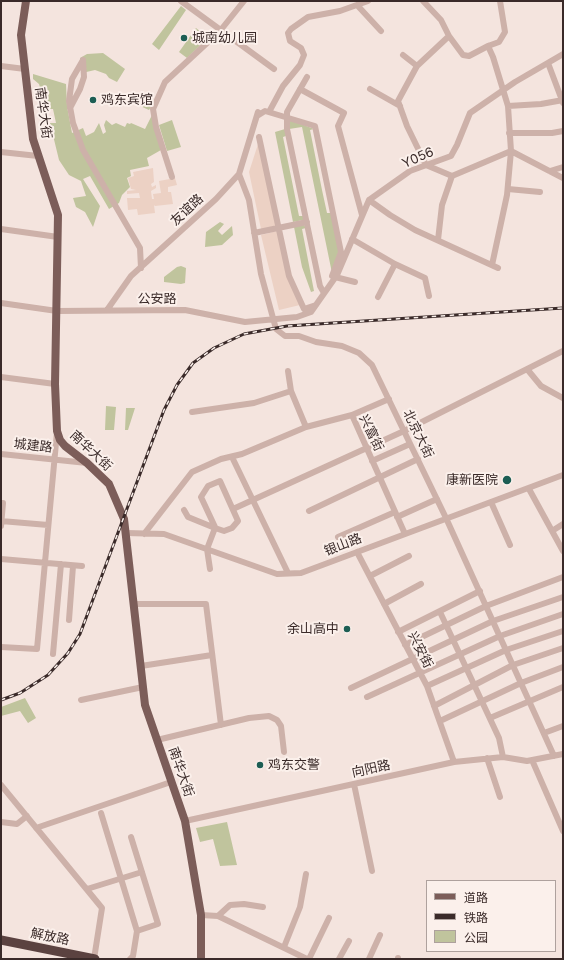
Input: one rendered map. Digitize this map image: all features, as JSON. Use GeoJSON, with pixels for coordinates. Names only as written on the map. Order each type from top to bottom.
{"type":"FeatureCollection","features":[{"type":"Feature","properties":{"kind":"highway","name":"解放路"},"geometry":{"type":"LineString","coordinates":[[1,940],[94,959]]}},
{"type":"Feature","properties":{"kind":"main road","name":"南华大街"},"geometry":{"type":"LineString","coordinates":[[26,1],[21,35],[33,139],[58,215],[55,384],[57,431],[60,440],[65,446],[87,463],[109,484],[124,519],[145,705],[185,821],[201,914],[201,959]]}},
{"type":"Feature","properties":{"kind":"street"},"geometry":{"type":"LineString","coordinates":[[181,1],[274,69]]}},
{"type":"Feature","properties":{"kind":"street"},"geometry":{"type":"LineString","coordinates":[[172,177],[156,127],[153,109],[165,82],[221,29],[244,1]]}},
{"type":"Feature","properties":{"kind":"street"},"geometry":{"type":"LineString","coordinates":[[323,292],[333,274],[341,252],[315,126],[269,112],[283,86],[300,65],[304,56],[301,48],[290,41],[288,33],[291,29],[308,17],[368,1]]}},
{"type":"Feature","properties":{"kind":"street"},"geometry":{"type":"LineString","coordinates":[[423,1],[441,20],[449,36],[463,55],[469,56],[498,42],[505,32],[500,1]]}},
{"type":"Feature","properties":{"kind":"street"},"geometry":{"type":"LineString","coordinates":[[357,5],[381,31]]}},
{"type":"Feature","properties":{"kind":"street"},"geometry":{"type":"LineString","coordinates":[[449,36],[417,66],[398,101],[407,126],[426,165],[452,176],[511,151]]}},
{"type":"Feature","properties":{"kind":"street"},"geometry":{"type":"LineString","coordinates":[[488,46],[493,57],[508,106],[511,151],[508,189],[492,265]]}},
{"type":"Feature","properties":{"kind":"street","name":"Y056"},"geometry":{"type":"LineString","coordinates":[[311,312],[323,292],[335,277],[369,200],[410,171],[451,156],[470,112],[563,54]]}},
{"type":"Feature","properties":{"kind":"street"},"geometry":{"type":"LineString","coordinates":[[403,55],[417,66]]}},
{"type":"Feature","properties":{"kind":"street"},"geometry":{"type":"LineString","coordinates":[[70,108],[80,89],[84,77],[83,60],[72,79],[69,101],[72,123],[83,150],[140,248],[141,268]]}},
{"type":"Feature","properties":{"kind":"street"},"geometry":{"type":"LineString","coordinates":[[508,106],[563,101],[548,63]]}},
{"type":"Feature","properties":{"kind":"street"},"geometry":{"type":"LineString","coordinates":[[1,66],[25,69]]}},
{"type":"Feature","properties":{"kind":"street"},"geometry":{"type":"LineString","coordinates":[[307,77],[287,112],[287,129],[323,292]]}},
{"type":"Feature","properties":{"kind":"street"},"geometry":{"type":"LineString","coordinates":[[300,88],[344,113],[338,126],[362,215]]}},
{"type":"Feature","properties":{"kind":"street"},"geometry":{"type":"LineString","coordinates":[[370,89],[400,106]]}},
{"type":"Feature","properties":{"kind":"street","name":"友谊路"},"geometry":{"type":"LineString","coordinates":[[107,310],[131,276],[216,199],[239,174],[257,114],[265,111],[269,112]]}},
{"type":"Feature","properties":{"kind":"street"},"geometry":{"type":"LineString","coordinates":[[509,133],[552,133],[563,131]]}},
{"type":"Feature","properties":{"kind":"street"},"geometry":{"type":"LineString","coordinates":[[259,137],[289,276],[304,309],[316,305]]}},
{"type":"Feature","properties":{"kind":"street"},"geometry":{"type":"LineString","coordinates":[[511,151],[563,178]]}},
{"type":"Feature","properties":{"kind":"street"},"geometry":{"type":"LineString","coordinates":[[1,152],[38,156]]}},
{"type":"Feature","properties":{"kind":"street"},"geometry":{"type":"LineString","coordinates":[[550,171],[563,167]]}},
{"type":"Feature","properties":{"kind":"street","name":"北京大街"},"geometry":{"type":"LineString","coordinates":[[239,174],[249,200],[261,274],[272,319],[276,329],[285,336],[299,336],[316,342],[342,346],[359,353],[372,365],[480,591],[554,756]]}},
{"type":"Feature","properties":{"kind":"street"},"geometry":{"type":"LineString","coordinates":[[438,240],[442,205],[452,176]]}},
{"type":"Feature","properties":{"kind":"street"},"geometry":{"type":"LineString","coordinates":[[508,189],[540,192]]}},
{"type":"Feature","properties":{"kind":"street"},"geometry":{"type":"LineString","coordinates":[[369,200],[415,230],[498,268]]}},
{"type":"Feature","properties":{"kind":"street"},"geometry":{"type":"LineString","coordinates":[[254,233],[307,222]]}},
{"type":"Feature","properties":{"kind":"street"},"geometry":{"type":"LineString","coordinates":[[1,229],[58,238]]}},
{"type":"Feature","properties":{"kind":"street"},"geometry":{"type":"LineString","coordinates":[[352,239],[395,264],[425,278],[429,296]]}},
{"type":"Feature","properties":{"kind":"street"},"geometry":{"type":"LineString","coordinates":[[378,297],[395,264]]}},
{"type":"Feature","properties":{"kind":"street"},"geometry":{"type":"LineString","coordinates":[[335,277],[355,282]]}},
{"type":"Feature","properties":{"kind":"street","name":"公安路"},"geometry":{"type":"LineString","coordinates":[[1,304],[57,311],[185,310],[245,322],[297,317],[311,312]]}},
{"type":"Feature","properties":{"kind":"street"},"geometry":{"type":"LineString","coordinates":[[233,508],[252,498],[404,431],[563,351]]}},
{"type":"Feature","properties":{"kind":"street"},"geometry":{"type":"LineString","coordinates":[[527,369],[541,386],[563,398]]}},
{"type":"Feature","properties":{"kind":"street"},"geometry":{"type":"LineString","coordinates":[[288,371],[291,390],[306,426]]}},
{"type":"Feature","properties":{"kind":"street"},"geometry":{"type":"LineString","coordinates":[[1,377],[55,384]]}},
{"type":"Feature","properties":{"kind":"street"},"geometry":{"type":"LineString","coordinates":[[192,412],[254,403],[291,390]]}},
{"type":"Feature","properties":{"kind":"street"},"geometry":{"type":"LineString","coordinates":[[352,415],[389,399]]}},
{"type":"Feature","properties":{"kind":"street","name":"兴富街"},"geometry":{"type":"LineString","coordinates":[[144,534],[192,472],[232,456],[242,454],[306,426],[352,415],[405,534]]}},
{"type":"Feature","properties":{"kind":"street"},"geometry":{"type":"LineString","coordinates":[[1,647],[38,649],[57,431]]}},
{"type":"Feature","properties":{"kind":"street"},"geometry":{"type":"LineString","coordinates":[[372,461],[410,444]]}},
{"type":"Feature","properties":{"kind":"street","name":"城建路"},"geometry":{"type":"LineString","coordinates":[[1,454],[87,463]]}},
{"type":"Feature","properties":{"kind":"street"},"geometry":{"type":"LineString","coordinates":[[232,456],[288,574]]}},
{"type":"Feature","properties":{"kind":"street"},"geometry":{"type":"LineString","coordinates":[[309,511],[418,459]]}},
{"type":"Feature","properties":{"kind":"street","name":"银山路"},"geometry":{"type":"LineString","coordinates":[[126,533],[164,534],[277,574],[301,573],[446,518],[529,489],[563,475]]}},
{"type":"Feature","properties":{"kind":"street"},"geometry":{"type":"LineString","coordinates":[[184,510],[188,517],[215,528],[224,531],[232,528],[238,521],[220,480],[208,486],[201,497],[215,528],[207,549],[210,569]]}},
{"type":"Feature","properties":{"kind":"street"},"geometry":{"type":"LineString","coordinates":[[529,489],[563,551]]}},
{"type":"Feature","properties":{"kind":"street"},"geometry":{"type":"LineString","coordinates":[[338,537],[437,499]]}},
{"type":"Feature","properties":{"kind":"street"},"geometry":{"type":"LineString","coordinates":[[491,502],[510,545]]}},
{"type":"Feature","properties":{"kind":"street"},"geometry":{"type":"LineString","coordinates":[[1,503],[3,503],[1,526]]}},
{"type":"Feature","properties":{"kind":"street"},"geometry":{"type":"LineString","coordinates":[[1,521],[48,525]]}},
{"type":"Feature","properties":{"kind":"street"},"geometry":{"type":"LineString","coordinates":[[552,531],[563,524]]}},
{"type":"Feature","properties":{"kind":"street","name":"兴安街"},"geometry":{"type":"LineString","coordinates":[[357,552],[427,686],[454,762]]}},
{"type":"Feature","properties":{"kind":"street"},"geometry":{"type":"LineString","coordinates":[[370,576],[410,556]]}},
{"type":"Feature","properties":{"kind":"street"},"geometry":{"type":"LineString","coordinates":[[1,559],[82,566]]}},
{"type":"Feature","properties":{"kind":"street"},"geometry":{"type":"LineString","coordinates":[[52,654],[61,564]]}},
{"type":"Feature","properties":{"kind":"street"},"geometry":{"type":"LineString","coordinates":[[69,620],[73,566]]}},
{"type":"Feature","properties":{"kind":"street"},"geometry":{"type":"LineString","coordinates":[[405,645],[486,606],[563,577]]}},
{"type":"Feature","properties":{"kind":"street"},"geometry":{"type":"LineString","coordinates":[[384,604],[421,584]]}},
{"type":"Feature","properties":{"kind":"street"},"geometry":{"type":"LineString","coordinates":[[398,632],[480,591]]}},
{"type":"Feature","properties":{"kind":"street"},"geometry":{"type":"LineString","coordinates":[[351,688],[493,621],[563,597]]}},
{"type":"Feature","properties":{"kind":"street"},"geometry":{"type":"LineString","coordinates":[[134,604],[206,604],[221,725]]}},
{"type":"Feature","properties":{"kind":"street"},"geometry":{"type":"LineString","coordinates":[[440,612],[499,738],[503,757]]}},
{"type":"Feature","properties":{"kind":"street"},"geometry":{"type":"LineString","coordinates":[[367,697],[500,636],[563,614]]}},
{"type":"Feature","properties":{"kind":"street"},"geometry":{"type":"LineString","coordinates":[[427,686],[506,650],[563,631]]}},
{"type":"Feature","properties":{"kind":"street"},"geometry":{"type":"LineString","coordinates":[[434,706],[513,665],[563,648]]}},
{"type":"Feature","properties":{"kind":"street"},"geometry":{"type":"LineString","coordinates":[[141,666],[212,655]]}},
{"type":"Feature","properties":{"kind":"street"},"geometry":{"type":"LineString","coordinates":[[440,721],[521,683],[563,667]]}},
{"type":"Feature","properties":{"kind":"street"},"geometry":{"type":"LineString","coordinates":[[81,700],[143,687]]}},
{"type":"Feature","properties":{"kind":"street"},"geometry":{"type":"LineString","coordinates":[[490,718],[529,700],[563,687]]}},
{"type":"Feature","properties":{"kind":"street"},"geometry":{"type":"LineString","coordinates":[[157,740],[249,718],[270,716],[277,720],[281,726],[284,752]]}},
{"type":"Feature","properties":{"kind":"street"},"geometry":{"type":"LineString","coordinates":[[544,733],[563,726]]}},
{"type":"Feature","properties":{"kind":"street","name":"向阳路"},"geometry":{"type":"LineString","coordinates":[[185,821],[454,762],[503,757],[527,761],[563,754]]}},
{"type":"Feature","properties":{"kind":"street"},"geometry":{"type":"LineString","coordinates":[[487,758],[500,796]]}},
{"type":"Feature","properties":{"kind":"street"},"geometry":{"type":"LineString","coordinates":[[532,760],[563,830]]}},
{"type":"Feature","properties":{"kind":"street"},"geometry":{"type":"LineString","coordinates":[[36,828],[172,782]]}},
{"type":"Feature","properties":{"kind":"street"},"geometry":{"type":"LineString","coordinates":[[354,784],[372,871]]}},
{"type":"Feature","properties":{"kind":"street"},"geometry":{"type":"LineString","coordinates":[[1,785],[102,908],[94,959]]}},
{"type":"Feature","properties":{"kind":"street"},"geometry":{"type":"LineString","coordinates":[[101,813],[138,931],[133,956],[130,959]]}},
{"type":"Feature","properties":{"kind":"street"},"geometry":{"type":"LineString","coordinates":[[1,822],[16,824],[27,816]]}},
{"type":"Feature","properties":{"kind":"street"},"geometry":{"type":"LineString","coordinates":[[131,837],[158,924],[138,931]]}},
{"type":"Feature","properties":{"kind":"street"},"geometry":{"type":"LineString","coordinates":[[87,889],[142,872]]}},
{"type":"Feature","properties":{"kind":"street"},"geometry":{"type":"LineString","coordinates":[[284,947],[300,907],[306,874]]}},
{"type":"Feature","properties":{"kind":"street"},"geometry":{"type":"LineString","coordinates":[[218,916],[230,905],[244,904],[263,907]]}},
{"type":"Feature","properties":{"kind":"street"},"geometry":{"type":"LineString","coordinates":[[201,914],[218,916],[308,959],[329,918]]}},
{"type":"Feature","properties":{"kind":"street"},"geometry":{"type":"LineString","coordinates":[[369,959],[380,935]]}},
{"type":"Feature","properties":{"kind":"street"},"geometry":{"type":"LineString","coordinates":[[339,959],[349,941]]}},
{"type":"Feature","properties":{"kind":"green space"},"geometry":{"type":"Polygon","coordinates":[[[181,6],[186,10],[159,50],[152,44],[181,6]]]}},
{"type":"Feature","properties":{"kind":"green space"},"geometry":{"type":"Polygon","coordinates":[[[196,28],[208,38],[187,58],[179,52],[196,28]]]}},
{"type":"Feature","properties":{"kind":"green space"},"geometry":{"type":"Polygon","coordinates":[[[103,53],[125,69],[117,82],[109,78],[106,74],[95,70],[82,73],[80,58],[87,54],[103,53]]]}},
{"type":"Feature","properties":{"kind":"green space"},"geometry":{"type":"Polygon","coordinates":[[[33,74],[66,84],[67,106],[72,133],[83,128],[86,136],[94,132],[99,123],[103,134],[106,132],[104,125],[106,120],[112,125],[116,123],[125,127],[127,123],[131,123],[145,129],[152,115],[161,150],[147,158],[149,166],[130,170],[131,176],[127,178],[130,187],[122,195],[119,203],[109,209],[90,176],[83,179],[100,206],[93,227],[85,212],[76,207],[73,198],[86,196],[81,181],[69,175],[59,160],[50,123],[56,123],[53,109],[46,109],[39,84],[33,79],[33,74]]]}},
{"type":"Feature","properties":{"kind":"green space"},"geometry":{"type":"Polygon","coordinates":[[[129,95],[151,107],[149,110],[127,100],[129,95]]]}},
{"type":"Feature","properties":{"kind":"green space"},"geometry":{"type":"Polygon","coordinates":[[[172,120],[181,147],[167,151],[159,125],[172,120]]]}},
{"type":"Feature","properties":{"kind":"green space"},"geometry":{"type":"Polygon","coordinates":[[[291,120],[314,129],[310,130],[322,190],[327,213],[331,213],[339,252],[332,273],[302,127],[289,129],[289,122],[291,120]]]}},
{"type":"Feature","properties":{"kind":"green space"},"geometry":{"type":"Polygon","coordinates":[[[285,129],[286,136],[283,137],[299,216],[303,216],[304,218],[303,220],[293,222],[275,132],[285,129]]]}},
{"type":"Feature","properties":{"kind":"green space"},"geometry":{"type":"Polygon","coordinates":[[[220,222],[224,224],[218,231],[222,235],[232,226],[233,235],[222,245],[205,247],[206,232],[220,222]]]}},
{"type":"Feature","properties":{"kind":"green space"},"geometry":{"type":"Polygon","coordinates":[[[304,225],[306,228],[302,229],[314,291],[311,292],[302,267],[294,227],[304,225]]]}},
{"type":"Feature","properties":{"kind":"green space"},"geometry":{"type":"Polygon","coordinates":[[[181,266],[186,268],[185,283],[164,282],[164,277],[177,267],[181,266]]]}},
{"type":"Feature","properties":{"kind":"green space"},"geometry":{"type":"Polygon","coordinates":[[[106,406],[116,407],[114,430],[105,430],[106,406]]]}},
{"type":"Feature","properties":{"kind":"green space"},"geometry":{"type":"Polygon","coordinates":[[[126,408],[135,408],[128,430],[125,430],[126,408]]]}},
{"type":"Feature","properties":{"kind":"green space"},"geometry":{"type":"Polygon","coordinates":[[[25,698],[36,718],[28,723],[20,711],[1,716],[1,707],[25,698]]]}},
{"type":"Feature","properties":{"kind":"green space"},"geometry":{"type":"Polygon","coordinates":[[[227,822],[237,865],[220,866],[213,839],[200,842],[196,828],[227,822]]]}},
{"type":"Feature","properties":{"kind":"shaded area"},"geometry":{"type":"Polygon","coordinates":[[[259,141],[276,226],[261,229],[249,172],[259,141]]]}},
{"type":"Feature","properties":{"kind":"shaded area"},"geometry":{"type":"Polygon","coordinates":[[[153,168],[154,182],[151,184],[152,187],[156,185],[156,188],[151,191],[152,199],[154,199],[153,194],[161,193],[159,181],[175,178],[177,185],[168,187],[168,192],[171,192],[173,204],[154,205],[155,213],[138,215],[137,209],[128,210],[127,198],[140,198],[139,193],[127,194],[127,191],[136,190],[131,189],[128,178],[134,176],[133,172],[153,168]]]}},
{"type":"Feature","properties":{"kind":"shaded area"},"geometry":{"type":"Polygon","coordinates":[[[277,231],[300,305],[279,310],[261,235],[277,231]]]}},
{"type":"Feature","properties":{"kind":"railway"},"geometry":{"type":"LineString","coordinates":[[1,700],[20,693],[48,675],[68,653],[80,634],[164,410],[177,385],[193,363],[214,348],[244,334],[287,326],[563,308]]}},
{"type":"Feature","properties":{"kind":"place","name":"城南幼儿园"},"geometry":{"type":"Point","coordinates":[184,38]}},
{"type":"Feature","properties":{"kind":"place","name":"鸡东宾馆"},"geometry":{"type":"Point","coordinates":[93,100]}},
{"type":"Feature","properties":{"kind":"place","name":"康新医院"},"geometry":{"type":"Point","coordinates":[507,480]}},
{"type":"Feature","properties":{"kind":"place","name":"余山高中"},"geometry":{"type":"Point","coordinates":[347,629]}},
{"type":"Feature","properties":{"kind":"place","name":"鸡东交警"},"geometry":{"type":"Point","coordinates":[260,765]}}]}
